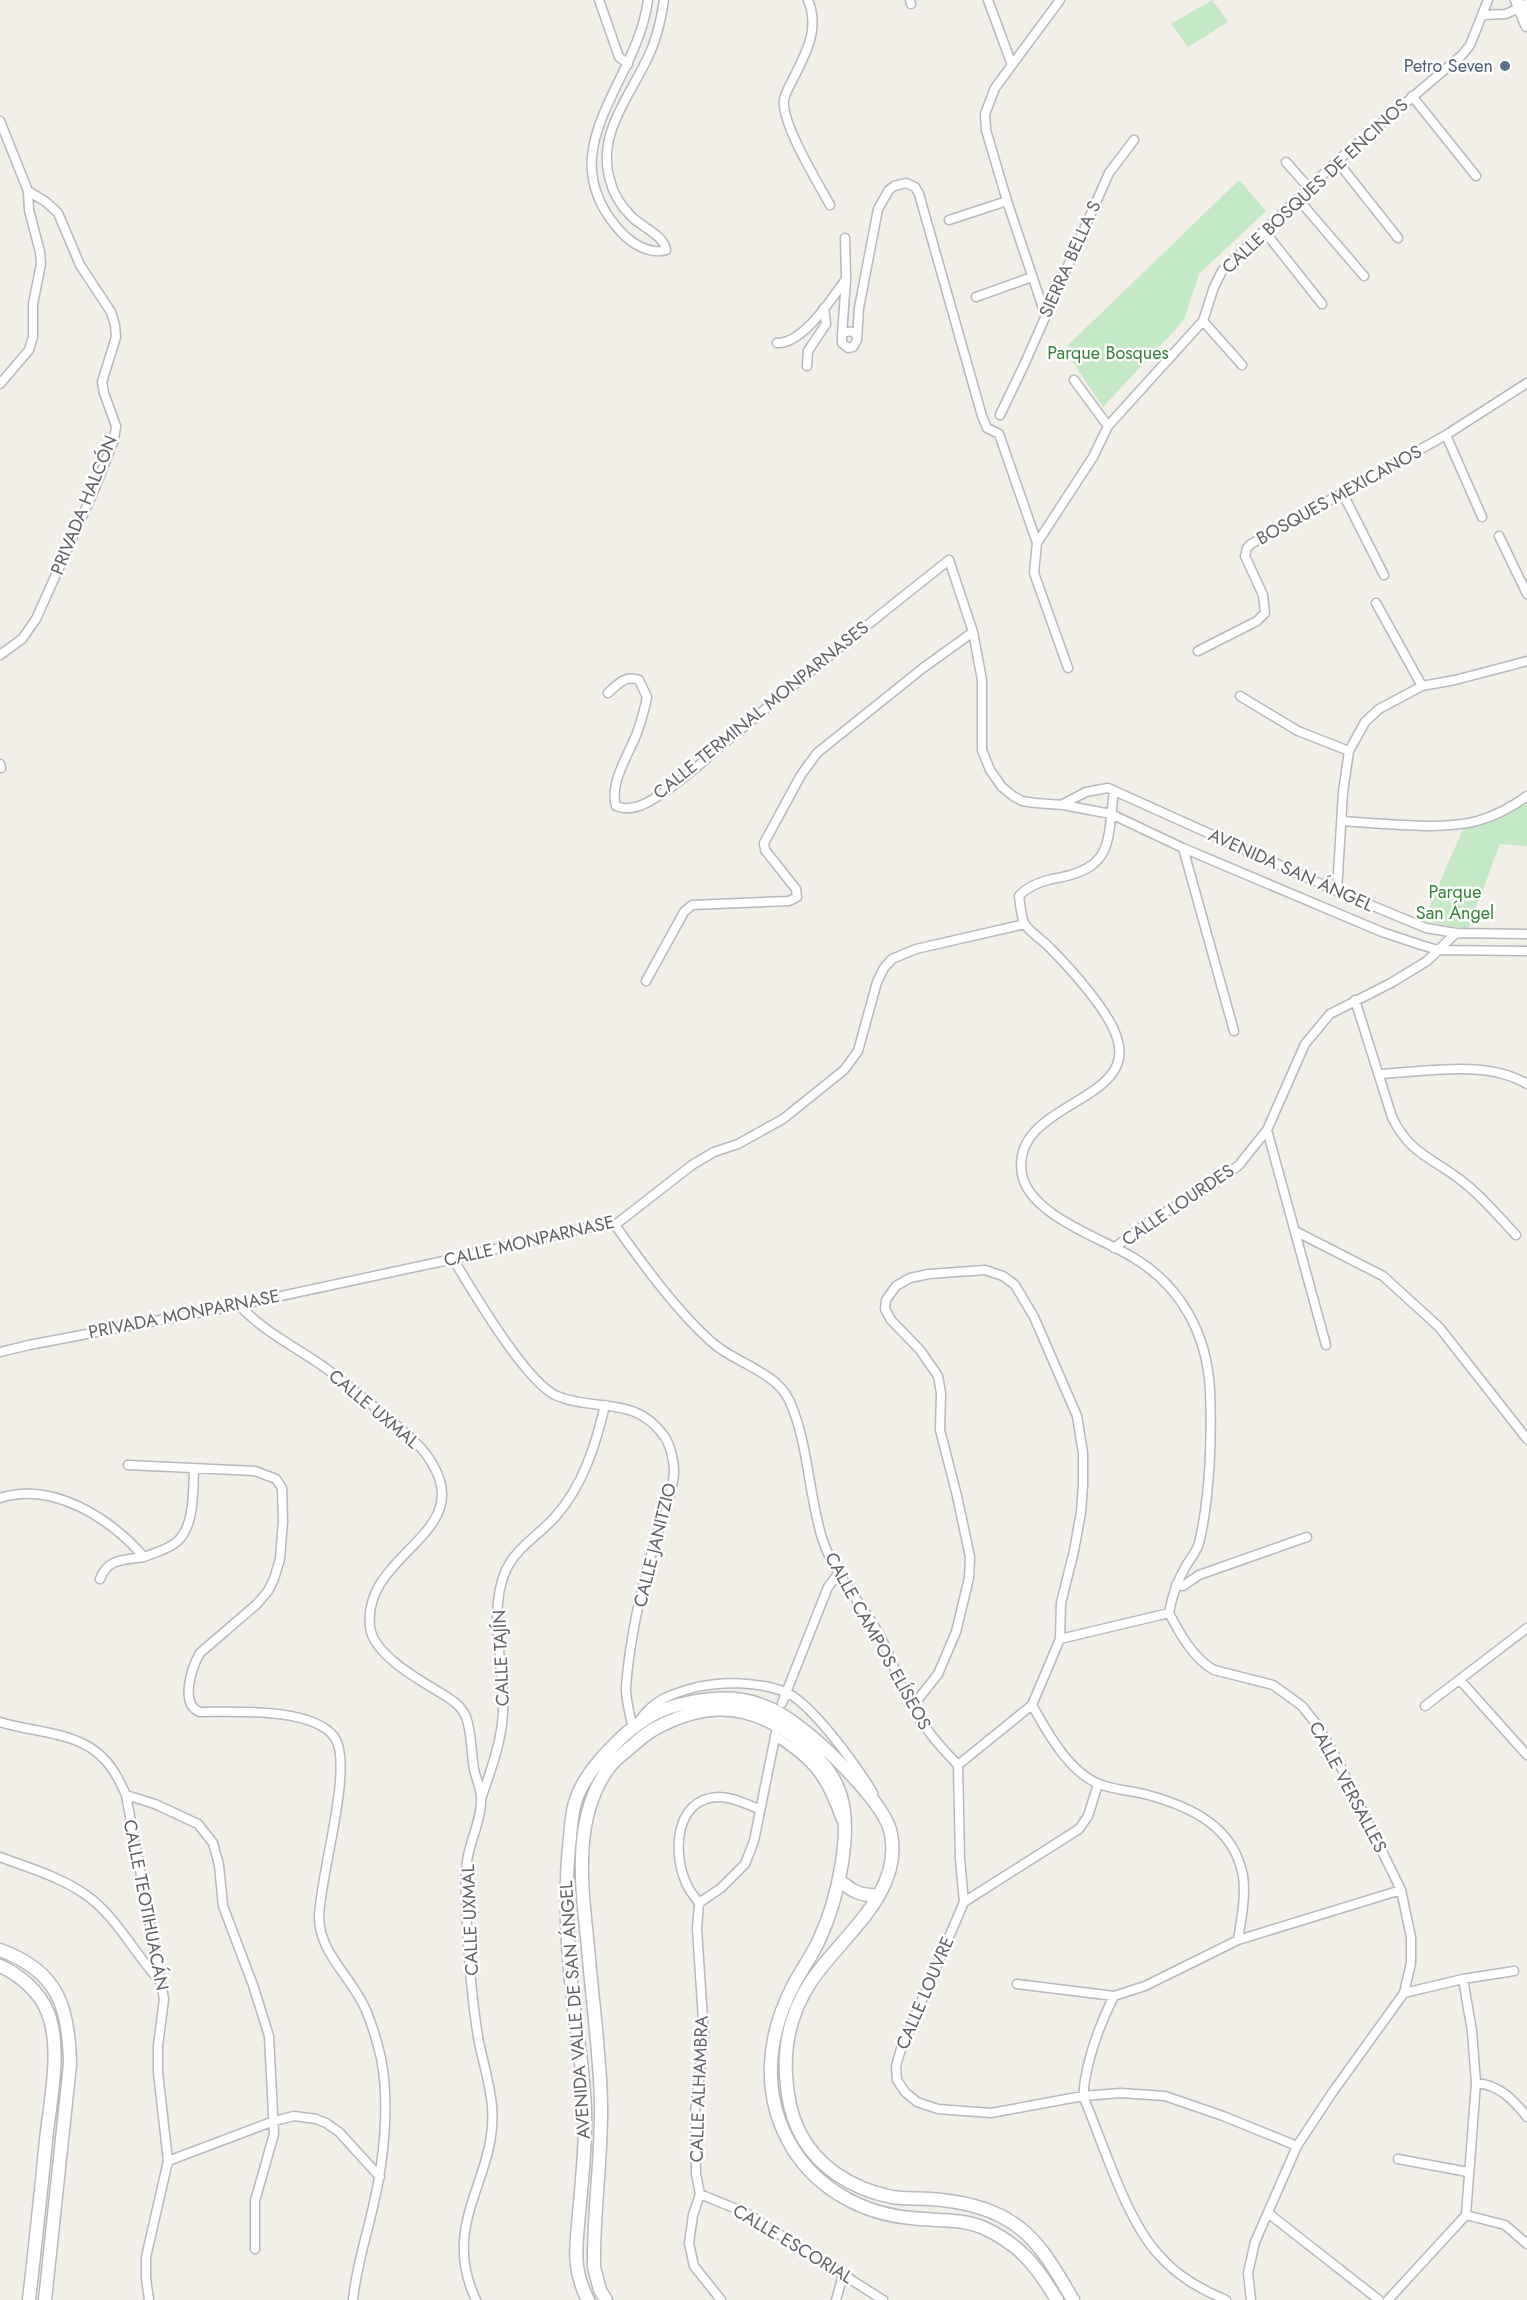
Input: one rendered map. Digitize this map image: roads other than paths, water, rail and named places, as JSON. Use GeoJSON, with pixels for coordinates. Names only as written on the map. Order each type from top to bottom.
{"type":"FeatureCollection","features":[{"type":"Feature","properties":{"kind":"street"},"geometry":{"type":"LineString","coordinates":[[599,0],[620,57],[628,64]]}},
{"type":"Feature","properties":{"kind":"street"},"geometry":{"type":"LineString","coordinates":[[648,0],[640,35],[598,126],[591,159],[591,175],[602,206],[623,235],[640,246],[655,251],[664,251],[666,247],[663,241],[637,222],[620,201],[609,179],[606,154],[612,129],[622,104],[639,75],[657,36],[664,0]]}},
{"type":"Feature","properties":{"kind":"street"},"geometry":{"type":"LineString","coordinates":[[808,0],[814,19],[812,35],[788,88],[784,108],[790,129],[830,205]]}},
{"type":"Feature","properties":{"kind":"street"},"geometry":{"type":"LineString","coordinates":[[988,0],[1011,65]]}},
{"type":"Feature","properties":{"kind":"street"},"geometry":{"type":"LineString","coordinates":[[1045,314],[1007,201],[986,130],[985,114],[995,88],[1060,0]]}},
{"type":"Feature","properties":{"kind":"street","name":"CALLE BOSQUES DE ENCINOS"},"geometry":{"type":"LineString","coordinates":[[1037,543],[1093,457],[1107,426],[1203,321],[1222,271],[1337,161],[1466,50],[1488,0]]}},
{"type":"Feature","properties":{"kind":"street"},"geometry":{"type":"LineString","coordinates":[[1482,15],[1506,14],[1521,4],[1527,25]]}},
{"type":"Feature","properties":{"kind":"street"},"geometry":{"type":"LineString","coordinates":[[1412,96],[1476,176]]}},
{"type":"Feature","properties":{"kind":"street"},"geometry":{"type":"LineString","coordinates":[[0,121],[28,191],[29,210],[40,258],[33,304],[33,337],[29,350],[0,384]]}},
{"type":"Feature","properties":{"kind":"street","name":"SIERRA BELLA S"},"geometry":{"type":"LineString","coordinates":[[1000,415],[1109,173],[1134,140]]}},
{"type":"Feature","properties":{"kind":"street"},"geometry":{"type":"LineString","coordinates":[[1337,161],[1398,238]]}},
{"type":"Feature","properties":{"kind":"street"},"geometry":{"type":"LineString","coordinates":[[1286,162],[1309,188]]}},
{"type":"Feature","properties":{"kind":"street"},"geometry":{"type":"LineString","coordinates":[[845,238],[846,279],[842,343],[848,348],[855,345],[857,340],[859,308],[878,209],[889,190],[894,186],[906,183],[915,187],[919,194],[982,416],[987,428],[999,434],[1037,543],[1034,573],[1068,668]]}},
{"type":"Feature","properties":{"kind":"street","name":"PRIVADA HALCÓN"},"geometry":{"type":"LineString","coordinates":[[0,655],[22,639],[36,619],[95,488],[114,440],[116,426],[102,382],[116,337],[116,325],[111,312],[80,265],[58,213],[28,191]]}},
{"type":"Feature","properties":{"kind":"street"},"geometry":{"type":"LineString","coordinates":[[1298,200],[1364,276]]}},
{"type":"Feature","properties":{"kind":"street"},"geometry":{"type":"LineString","coordinates":[[949,220],[1007,201]]}},
{"type":"Feature","properties":{"kind":"street"},"geometry":{"type":"LineString","coordinates":[[1265,232],[1322,304]]}},
{"type":"Feature","properties":{"kind":"street"},"geometry":{"type":"LineString","coordinates":[[976,297],[1032,277]]}},
{"type":"Feature","properties":{"kind":"street"},"geometry":{"type":"LineString","coordinates":[[777,343],[784,344],[799,335],[846,279]]}},
{"type":"Feature","properties":{"kind":"street"},"geometry":{"type":"LineString","coordinates":[[807,366],[806,354],[826,324],[824,308]]}},
{"type":"Feature","properties":{"kind":"street"},"geometry":{"type":"LineString","coordinates":[[1203,321],[1242,365]]}},
{"type":"Feature","properties":{"kind":"street"},"geometry":{"type":"LineString","coordinates":[[842,335],[852,332],[856,335]]}},
{"type":"Feature","properties":{"kind":"street"},"geometry":{"type":"LineString","coordinates":[[1074,380],[1107,426]]}},
{"type":"Feature","properties":{"kind":"street","name":"BOSQUES MEXICANOS"},"geometry":{"type":"LineString","coordinates":[[1198,651],[1257,621],[1265,613],[1263,595],[1246,560],[1247,548],[1446,435],[1527,383]]}},
{"type":"Feature","properties":{"kind":"street"},"geometry":{"type":"LineString","coordinates":[[1446,435],[1482,517]]}},
{"type":"Feature","properties":{"kind":"street"},"geometry":{"type":"LineString","coordinates":[[1342,492],[1384,575]]}},
{"type":"Feature","properties":{"kind":"street"},"geometry":{"type":"LineString","coordinates":[[1499,536],[1527,594]]}},
{"type":"Feature","properties":{"kind":"street","name":"AVENIDA SAN ÁNGEL"},"geometry":{"type":"LineString","coordinates":[[949,560],[973,632],[984,690],[982,750],[990,770],[1002,787],[1022,801],[1063,805],[1111,814],[1182,848],[1382,932],[1438,950],[1527,951]]}},
{"type":"Feature","properties":{"kind":"street","name":"CALLE TERMINAL MONPARNASES"},"geometry":{"type":"LineString","coordinates":[[608,693],[622,680],[630,677],[639,680],[647,697],[637,733],[618,778],[616,791],[616,806],[622,809],[631,808],[658,796],[684,776],[834,651],[949,560]]}},
{"type":"Feature","properties":{"kind":"street"},"geometry":{"type":"LineString","coordinates":[[1376,603],[1422,686]]}},
{"type":"Feature","properties":{"kind":"street"},"geometry":{"type":"LineString","coordinates":[[646,981],[684,912],[692,905],[789,901],[797,897],[796,889],[765,849],[764,843],[801,775],[817,753],[923,668],[973,632]]}},
{"type":"Feature","properties":{"kind":"street"},"geometry":{"type":"LineString","coordinates":[[1337,891],[1341,822],[1349,751],[1365,722],[1379,709],[1422,686],[1455,680],[1527,661]]}},
{"type":"Feature","properties":{"kind":"street"},"geometry":{"type":"LineString","coordinates":[[1239,696],[1298,731],[1349,751]]}},
{"type":"Feature","properties":{"kind":"street","name":"AVENIDA SAN ÁNGEL"},"geometry":{"type":"LineString","coordinates":[[1063,805],[1086,792],[1108,789],[1426,928],[1456,933],[1527,934]]}},
{"type":"Feature","properties":{"kind":"street"},"geometry":{"type":"LineString","coordinates":[[1060,1639],[1169,1613],[1176,1585],[1199,1545],[1209,1478],[1210,1388],[1196,1326],[1189,1312],[1158,1276],[1143,1264],[1049,1211],[1035,1199],[1024,1183],[1021,1173],[1024,1149],[1035,1131],[1052,1115],[1103,1084],[1114,1071],[1121,1052],[1116,1033],[1088,992],[1050,948],[1025,924],[1019,896],[1029,887],[1043,881],[1077,874],[1094,865],[1104,850],[1109,834],[1114,791]]}},
{"type":"Feature","properties":{"kind":"street"},"geometry":{"type":"LineString","coordinates":[[1341,822],[1454,825],[1477,821],[1500,813],[1527,796]]}},
{"type":"Feature","properties":{"kind":"street"},"geometry":{"type":"LineString","coordinates":[[1182,848],[1234,1031]]}},
{"type":"Feature","properties":{"kind":"street","name":"CALLE MONPARNASE"},"geometry":{"type":"LineString","coordinates":[[339,1282],[453,1259],[589,1227],[615,1225],[692,1164],[714,1152],[738,1144],[783,1119],[844,1070],[858,1051],[877,982],[892,959],[916,949],[1025,924]]}},
{"type":"Feature","properties":{"kind":"street","name":"CALLE LOURDES"},"geometry":{"type":"LineString","coordinates":[[1114,1248],[1147,1223],[1220,1180],[1239,1165],[1267,1130],[1305,1044],[1330,1014],[1391,983],[1427,961],[1456,933]]}},
{"type":"Feature","properties":{"kind":"street"},"geometry":{"type":"LineString","coordinates":[[1355,1000],[1392,1117],[1407,1142],[1418,1153],[1454,1174],[1467,1185],[1516,1235]]}},
{"type":"Feature","properties":{"kind":"street"},"geometry":{"type":"LineString","coordinates":[[1379,1074],[1484,1070],[1503,1072],[1527,1084]]}},
{"type":"Feature","properties":{"kind":"street"},"geometry":{"type":"LineString","coordinates":[[1267,1130],[1297,1232],[1326,1345]]}},
{"type":"Feature","properties":{"kind":"street","name":"CALLE CAMPOS ELÍSEOS"},"geometry":{"type":"LineString","coordinates":[[615,1225],[675,1302],[712,1342],[731,1357],[772,1381],[789,1399],[799,1432],[823,1540],[838,1574],[865,1610],[879,1635],[912,1707],[930,1734],[958,1765]]}},
{"type":"Feature","properties":{"kind":"street"},"geometry":{"type":"LineString","coordinates":[[1297,1232],[1383,1276],[1425,1312],[1527,1438]]}},
{"type":"Feature","properties":{"kind":"street","name":"CALLE JANITZIO"},"geometry":{"type":"LineString","coordinates":[[453,1259],[498,1331],[546,1388],[556,1395],[623,1407],[640,1414],[665,1438],[674,1469],[671,1487],[646,1571],[632,1648],[626,1690],[634,1727]]}},
{"type":"Feature","properties":{"kind":"street"},"geometry":{"type":"LineString","coordinates":[[912,1707],[938,1674],[956,1632],[968,1588],[970,1557],[940,1430],[941,1393],[938,1376],[920,1350],[891,1320],[885,1309],[890,1293],[896,1286],[910,1278],[929,1274],[985,1270],[1003,1276],[1014,1285],[1034,1317],[1077,1416],[1083,1464],[1081,1512],[1061,1603],[1060,1639],[1032,1705],[958,1765]]}},
{"type":"Feature","properties":{"kind":"street","name":"PRIVADA MONPARNASE"},"geometry":{"type":"LineString","coordinates":[[0,1352],[238,1305],[339,1282]]}},
{"type":"Feature","properties":{"kind":"street","name":"CALLE UXMAL"},"geometry":{"type":"LineString","coordinates":[[238,1305],[256,1324],[324,1366],[403,1431],[422,1449],[441,1482],[442,1498],[439,1515],[424,1535],[381,1580],[374,1596],[370,1626],[372,1639],[382,1651],[402,1668],[460,1707],[466,1717],[475,1773],[482,1796],[465,1873],[472,1986],[478,2033],[492,2103],[492,2128],[464,2230],[462,2253],[465,2274],[476,2300]]}},
{"type":"Feature","properties":{"kind":"street","name":"CALLE TAJÍN"},"geometry":{"type":"LineString","coordinates":[[482,1796],[501,1730],[503,1711],[498,1633],[499,1601],[506,1571],[517,1554],[555,1517],[574,1491],[598,1436],[605,1405]]}},
{"type":"Feature","properties":{"kind":"street"},"geometry":{"type":"LineString","coordinates":[[128,1465],[255,1471],[276,1479],[282,1488],[284,1499],[280,1559],[274,1580],[257,1604],[200,1653],[194,1663],[189,1694],[190,1703],[201,1712],[285,1714],[322,1727],[335,1739],[341,1755],[339,1793],[321,1901],[321,1931],[334,1962],[352,1984],[365,2007],[381,2058],[385,2111],[380,2177],[355,2281],[353,2300]]}},
{"type":"Feature","properties":{"kind":"street"},"geometry":{"type":"LineString","coordinates":[[100,1579],[104,1568],[113,1563],[144,1557],[175,1544],[182,1537],[191,1510],[194,1469]]}},
{"type":"Feature","properties":{"kind":"street"},"geometry":{"type":"LineString","coordinates":[[0,1498],[13,1494],[40,1494],[70,1503],[102,1519],[129,1539],[144,1557]]}},
{"type":"Feature","properties":{"kind":"street"},"geometry":{"type":"LineString","coordinates":[[1176,1585],[1183,1586],[1199,1575],[1307,1537]]}},
{"type":"Feature","properties":{"kind":"street"},"geometry":{"type":"LineString","coordinates":[[782,1702],[828,1587],[838,1574]]}},
{"type":"Feature","properties":{"kind":"street","name":"CALLE VERSALLES"},"geometry":{"type":"LineString","coordinates":[[1169,1613],[1189,1646],[1207,1665],[1214,1670],[1273,1685],[1302,1706],[1317,1725],[1336,1757],[1401,1890],[1411,1937],[1411,1963],[1404,1993],[1297,2146],[1255,2242],[1248,2273],[1251,2300]]}},
{"type":"Feature","properties":{"kind":"street"},"geometry":{"type":"LineString","coordinates":[[1425,1706],[1527,1628]]}},
{"type":"Feature","properties":{"kind":"street"},"geometry":{"type":"LineString","coordinates":[[1460,1680],[1527,1755]]}},
{"type":"Feature","properties":{"kind":"street"},"geometry":{"type":"LineString","coordinates":[[634,1727],[646,1711],[659,1700],[698,1687],[736,1683],[785,1691],[800,1702],[837,1740],[861,1772],[885,1817]]}},
{"type":"Feature","properties":{"kind":"street","name":"AVENIDA VALLE DE SAN ÁNGEL"},"geometry":{"type":"LineString","coordinates":[[588,2300],[577,2275],[574,2256],[585,2141],[585,2109],[583,2069],[569,1953],[566,1878],[571,1824],[577,1796],[599,1760],[634,1727],[648,1717],[673,1706],[713,1696],[749,1700],[769,1707],[799,1726],[850,1773],[885,1817],[892,1834],[889,1876],[879,1895],[815,1976],[791,2022],[786,2044],[785,2069],[788,2096],[798,2131],[822,2163],[839,2177],[854,2185],[895,2198],[931,2199],[966,2204],[1008,2219],[1035,2243],[1049,2260],[1072,2300]]}},
{"type":"Feature","properties":{"kind":"street"},"geometry":{"type":"LineString","coordinates":[[1032,1705],[1051,1739],[1066,1757],[1098,1784],[1149,1795],[1179,1805],[1211,1821],[1226,1836],[1235,1852],[1243,1876],[1244,1896],[1238,1940]]}},
{"type":"Feature","properties":{"kind":"street","name":"AVENIDA VALLE DE SAN ÁNGEL"},"geometry":{"type":"LineString","coordinates":[[606,2300],[600,2290],[594,2267],[601,2100],[582,1889],[584,1827],[602,1778],[612,1763],[645,1734],[694,1713],[735,1709],[774,1724],[809,1750],[833,1778],[839,1790],[844,1828],[839,1880],[820,1939],[793,1986],[776,2028],[772,2046],[771,2094],[784,2132],[803,2163],[828,2187],[848,2200],[877,2213],[981,2226],[1021,2251],[1036,2266],[1057,2300]]}},
{"type":"Feature","properties":{"kind":"street","name":"CALLE TEOTIHUACÁN"},"geometry":{"type":"LineString","coordinates":[[0,1722],[74,1740],[92,1748],[112,1769],[126,1795],[164,1999],[159,2036],[158,2072],[168,2161],[147,2257],[146,2278],[149,2300]]}},
{"type":"Feature","properties":{"kind":"street"},"geometry":{"type":"LineString","coordinates":[[759,1809],[732,1798],[717,1797],[695,1806],[683,1819],[679,1849],[681,1865],[688,1887],[699,1903],[721,1888],[746,1864],[754,1842],[776,1734],[807,1759],[821,1775],[831,1791],[844,1828]]}},
{"type":"Feature","properties":{"kind":"street","name":"CALLE LOUVRE"},"geometry":{"type":"LineString","coordinates":[[958,1765],[960,1859],[964,1902],[901,2049],[896,2066],[897,2080],[904,2092],[917,2102],[938,2109],[992,2113],[1083,2096],[1121,2093],[1165,2096],[1223,2116],[1297,2146]]}},
{"type":"Feature","properties":{"kind":"street"},"geometry":{"type":"LineString","coordinates":[[964,1902],[1079,1829],[1089,1816],[1098,1784]]}},
{"type":"Feature","properties":{"kind":"street"},"geometry":{"type":"LineString","coordinates":[[126,1795],[163,1807],[198,1824],[213,1843],[219,1865],[223,1906],[253,1985],[269,2036],[274,2134],[255,2201],[255,2249]]}},
{"type":"Feature","properties":{"kind":"street"},"geometry":{"type":"LineString","coordinates":[[0,1857],[67,1884],[86,1895],[114,1923],[159,1980]]}},
{"type":"Feature","properties":{"kind":"street"},"geometry":{"type":"LineString","coordinates":[[839,1880],[863,1896],[879,1895]]}},
{"type":"Feature","properties":{"kind":"street"},"geometry":{"type":"LineString","coordinates":[[1017,1984],[1114,1996],[1145,1986],[1238,1940],[1401,1890]]}},
{"type":"Feature","properties":{"kind":"street","name":"CALLE ALHAMBRA"},"geometry":{"type":"LineString","coordinates":[[699,1903],[697,1929],[704,2035],[695,2113],[696,2174],[700,2194],[690,2228],[691,2256],[694,2266],[721,2300]]}},
{"type":"Feature","properties":{"kind":"street"},"geometry":{"type":"LineString","coordinates":[[0,1950],[31,1966],[47,1980],[57,1992],[65,2010],[68,2027],[70,2064],[45,2300]]}},
{"type":"Feature","properties":{"kind":"street"},"geometry":{"type":"LineString","coordinates":[[569,1953],[588,1954]]}},
{"type":"Feature","properties":{"kind":"street"},"geometry":{"type":"LineString","coordinates":[[0,1966],[12,1971],[37,1994],[48,2011],[53,2030],[52,2079],[29,2300]]}},
{"type":"Feature","properties":{"kind":"street"},"geometry":{"type":"LineString","coordinates":[[570,1971],[589,1973]]}},
{"type":"Feature","properties":{"kind":"street"},"geometry":{"type":"LineString","coordinates":[[1404,1993],[1463,1979],[1514,1971]]}},
{"type":"Feature","properties":{"kind":"street"},"geometry":{"type":"LineString","coordinates":[[1388,2300],[1466,2215],[1476,2083],[1472,2031],[1463,1979]]}},
{"type":"Feature","properties":{"kind":"street"},"geometry":{"type":"LineString","coordinates":[[1114,1996],[1096,2032],[1084,2078],[1083,2096],[1121,2188],[1148,2242],[1180,2276],[1226,2300]]}},
{"type":"Feature","properties":{"kind":"street"},"geometry":{"type":"LineString","coordinates":[[1476,2083],[1486,2084],[1500,2090],[1513,2100],[1527,2117]]}},
{"type":"Feature","properties":{"kind":"street"},"geometry":{"type":"LineString","coordinates":[[168,2161],[274,2121],[294,2116],[316,2119],[339,2132],[380,2177]]}},
{"type":"Feature","properties":{"kind":"street"},"geometry":{"type":"LineString","coordinates":[[1398,2159],[1468,2172]]}},
{"type":"Feature","properties":{"kind":"street","name":"CALLE ESCORIAL"},"geometry":{"type":"LineString","coordinates":[[700,2194],[746,2213],[883,2300]]}},
{"type":"Feature","properties":{"kind":"street"},"geometry":{"type":"LineString","coordinates":[[1268,2213],[1378,2300]]}},
{"type":"Feature","properties":{"kind":"street"},"geometry":{"type":"LineString","coordinates":[[1466,2215],[1505,2225],[1527,2244]]}},
{"type":"Feature","properties":{"kind":"street"},"geometry":{"type":"LineString","coordinates":[[36,2242],[52,2244]]}},
{"type":"Feature","properties":{"kind":"street"},"geometry":{"type":"LineString","coordinates":[[836,2300],[843,2275]]}},
{"type":"Feature","properties":{"kind":"place","name":"Petro Seven"},"geometry":{"type":"Point","coordinates":[1505,66]}},
{"type":"Feature","properties":{"kind":"park label","name":"Parque Bosques"},"geometry":{"type":"Point","coordinates":[1108,353]}},
{"type":"Feature","properties":{"kind":"park label","name":"Parque San Ángel"},"geometry":{"type":"Point","coordinates":[1455,902]}}]}
